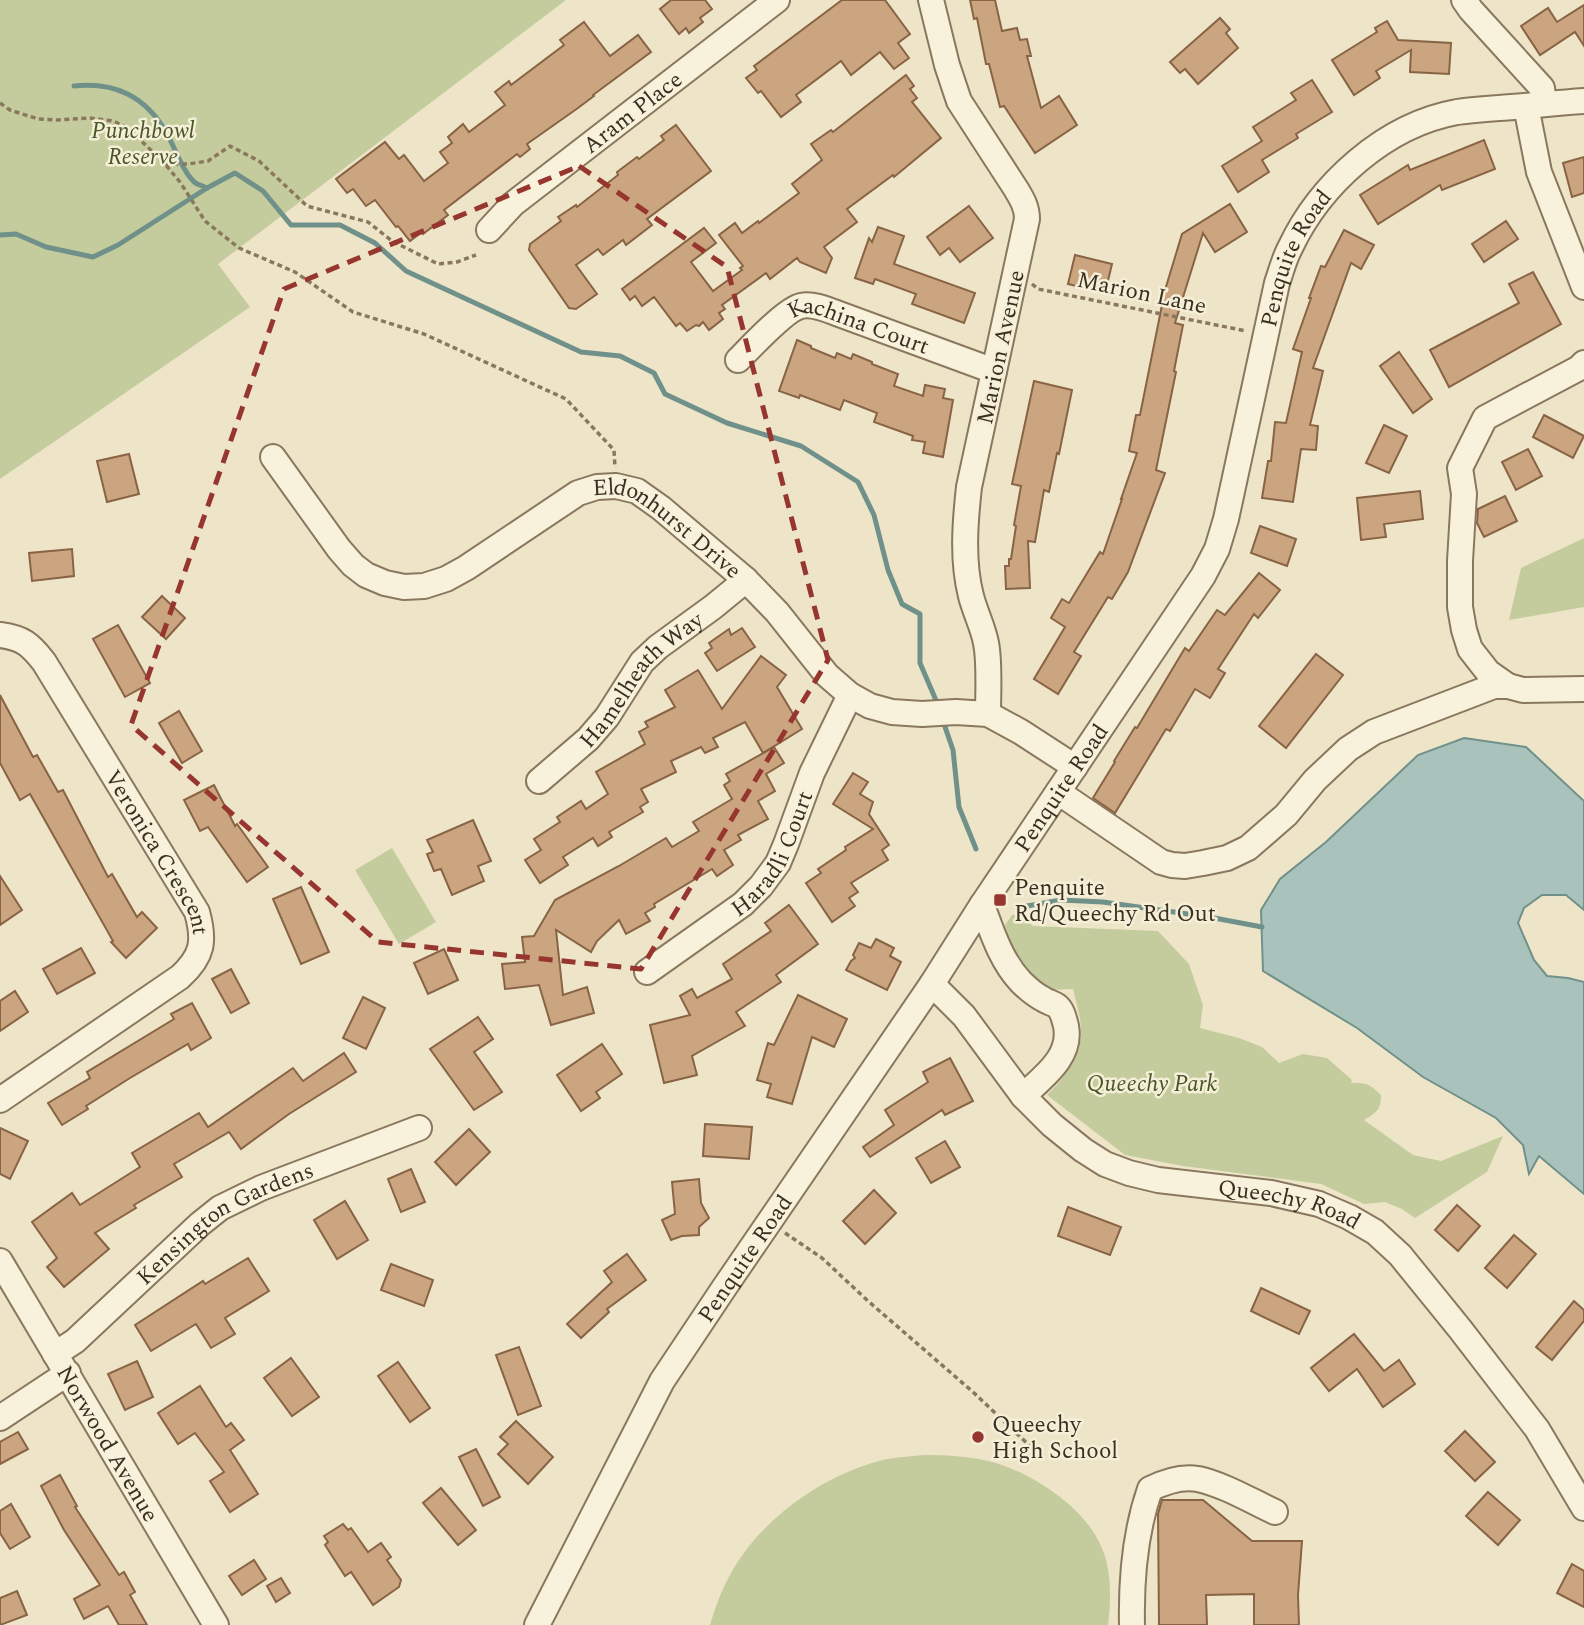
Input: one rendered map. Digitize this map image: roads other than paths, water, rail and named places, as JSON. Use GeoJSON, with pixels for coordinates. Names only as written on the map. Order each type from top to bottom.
{"type":"FeatureCollection","features":[{"type":"Feature","properties":{"kind":"street","name":"Marion Avenue"},"geometry":{"type":"LineString","coordinates":[[931,0],[959,101],[1024,201],[1027,219],[969,487],[966,537],[968,577],[971,597],[986,645],[988,714]]}},
{"type":"Feature","properties":{"kind":"street"},"geometry":{"type":"LineString","coordinates":[[1464,0],[1542,88],[1535,105],[1539,172],[1584,287]]}},
{"type":"Feature","properties":{"kind":"street","name":"Aram Place"},"geometry":{"type":"LineString","coordinates":[[489,230],[513,204],[770,2]]}},
{"type":"Feature","properties":{"kind":"street","name":"Penquite Road"},"geometry":{"type":"LineString","coordinates":[[537,1625],[662,1381],[932,984],[1203,576],[1217,549],[1226,519],[1277,284],[1289,249],[1306,219],[1325,192],[1376,146],[1430,118],[1458,112],[1584,100]]}},
{"type":"Feature","properties":{"kind":"street","name":"Kachina Court"},"geometry":{"type":"LineString","coordinates":[[738,360],[786,314],[801,306],[818,307],[839,314],[994,371]]}},
{"type":"Feature","properties":{"kind":"street"},"geometry":{"type":"LineString","coordinates":[[1508,687],[1488,672],[1470,649],[1464,631],[1460,607],[1464,494],[1460,468],[1485,418],[1584,363]]}},
{"type":"Feature","properties":{"kind":"street","name":"Eldonhurst Drive"},"geometry":{"type":"LineString","coordinates":[[272,457],[353,565],[366,575],[404,587],[424,586],[446,579],[578,493],[616,485],[637,491],[746,580],[777,612],[827,675],[850,695],[870,706],[892,712],[988,714],[1075,766]]}},
{"type":"Feature","properties":{"kind":"street","name":"Hamelheath Way"},"geometry":{"type":"LineString","coordinates":[[539,781],[588,739],[607,717],[642,662],[746,580]]}},
{"type":"Feature","properties":{"kind":"street","name":"Veronica Crescent"},"geometry":{"type":"LineString","coordinates":[[0,635],[14,637],[31,645],[44,662],[197,912],[202,930],[201,950],[192,966],[180,977],[0,1100]]}},
{"type":"Feature","properties":{"kind":"street"},"geometry":{"type":"LineString","coordinates":[[1058,792],[1161,862],[1185,866],[1203,863],[1227,858],[1248,848],[1286,815],[1315,780],[1348,748],[1374,732],[1494,686],[1523,690],[1581,689]]}},
{"type":"Feature","properties":{"kind":"street","name":"Haradli Court"},"geometry":{"type":"LineString","coordinates":[[647,972],[743,904],[778,863],[812,773],[850,695]]}},
{"type":"Feature","properties":{"kind":"street"},"geometry":{"type":"LineString","coordinates":[[982,905],[996,943],[1011,968],[1031,991],[1057,1006],[1063,1014],[1068,1035],[1062,1054],[1054,1066],[1023,1096]]}},
{"type":"Feature","properties":{"kind":"street","name":"Queechy Road"},"geometry":{"type":"LineString","coordinates":[[932,984],[964,1016],[1023,1096],[1052,1125],[1105,1164],[1158,1180],[1271,1193],[1319,1204],[1375,1232],[1400,1255],[1461,1329],[1537,1429],[1584,1508]]}},
{"type":"Feature","properties":{"kind":"street","name":"Kensington Gardens"},"geometry":{"type":"LineString","coordinates":[[0,1418],[61,1363],[75,1341],[220,1208],[261,1188],[419,1128]]}},
{"type":"Feature","properties":{"kind":"street","name":"Norwood Avenue"},"geometry":{"type":"LineString","coordinates":[[0,1261],[216,1625]]}},
{"type":"Feature","properties":{"kind":"street"},"geometry":{"type":"LineString","coordinates":[[1132,1625],[1132,1584],[1138,1538],[1150,1489],[1163,1482],[1196,1479],[1223,1488],[1275,1512]]}},
{"type":"Feature","properties":{"kind":"water"},"geometry":{"type":"Polygon","coordinates":[[[1464,738],[1526,747],[1584,801],[1584,910],[1566,895],[1542,895],[1524,908],[1518,923],[1534,960],[1547,976],[1584,982],[1584,1194],[1539,1156],[1529,1174],[1523,1145],[1496,1118],[1423,1077],[1357,1028],[1263,971],[1261,910],[1280,879],[1326,842],[1418,755],[1464,738]]]}},
{"type":"Feature","properties":{"kind":"waterway"},"geometry":{"type":"LineString","coordinates":[[74,86],[116,89],[149,109],[166,132],[192,180],[207,188]]}},
{"type":"Feature","properties":{"kind":"waterway"},"geometry":{"type":"LineString","coordinates":[[0,235],[16,234],[46,247],[93,257],[118,245],[235,173],[263,191],[291,225],[340,225],[375,243],[406,271],[581,352],[620,356],[654,373],[665,394],[727,423],[801,446],[858,482],[874,515],[888,570],[902,604],[920,614],[920,663],[938,705]]}},
{"type":"Feature","properties":{"kind":"waterway"},"geometry":{"type":"LineString","coordinates":[[943,721],[953,750],[959,807],[976,849]]}},
{"type":"Feature","properties":{"kind":"waterway"},"geometry":{"type":"LineString","coordinates":[[1027,906],[1061,900],[1103,902],[1262,927]]}},
{"type":"Feature","properties":{"kind":"place","name":"Penquite Rd/Queechy Rd Out"},"geometry":{"type":"Point","coordinates":[1000,900]}},
{"type":"Feature","properties":{"kind":"place","name":"Queechy High School"},"geometry":{"type":"Point","coordinates":[978,1437]}},
{"type":"Feature","properties":{"kind":"park label","name":"Punchbowl Reserve"},"geometry":{"type":"Point","coordinates":[143,143]}},
{"type":"Feature","properties":{"kind":"park label","name":"Queechy Park"},"geometry":{"type":"Point","coordinates":[1152,1083]}}]}
